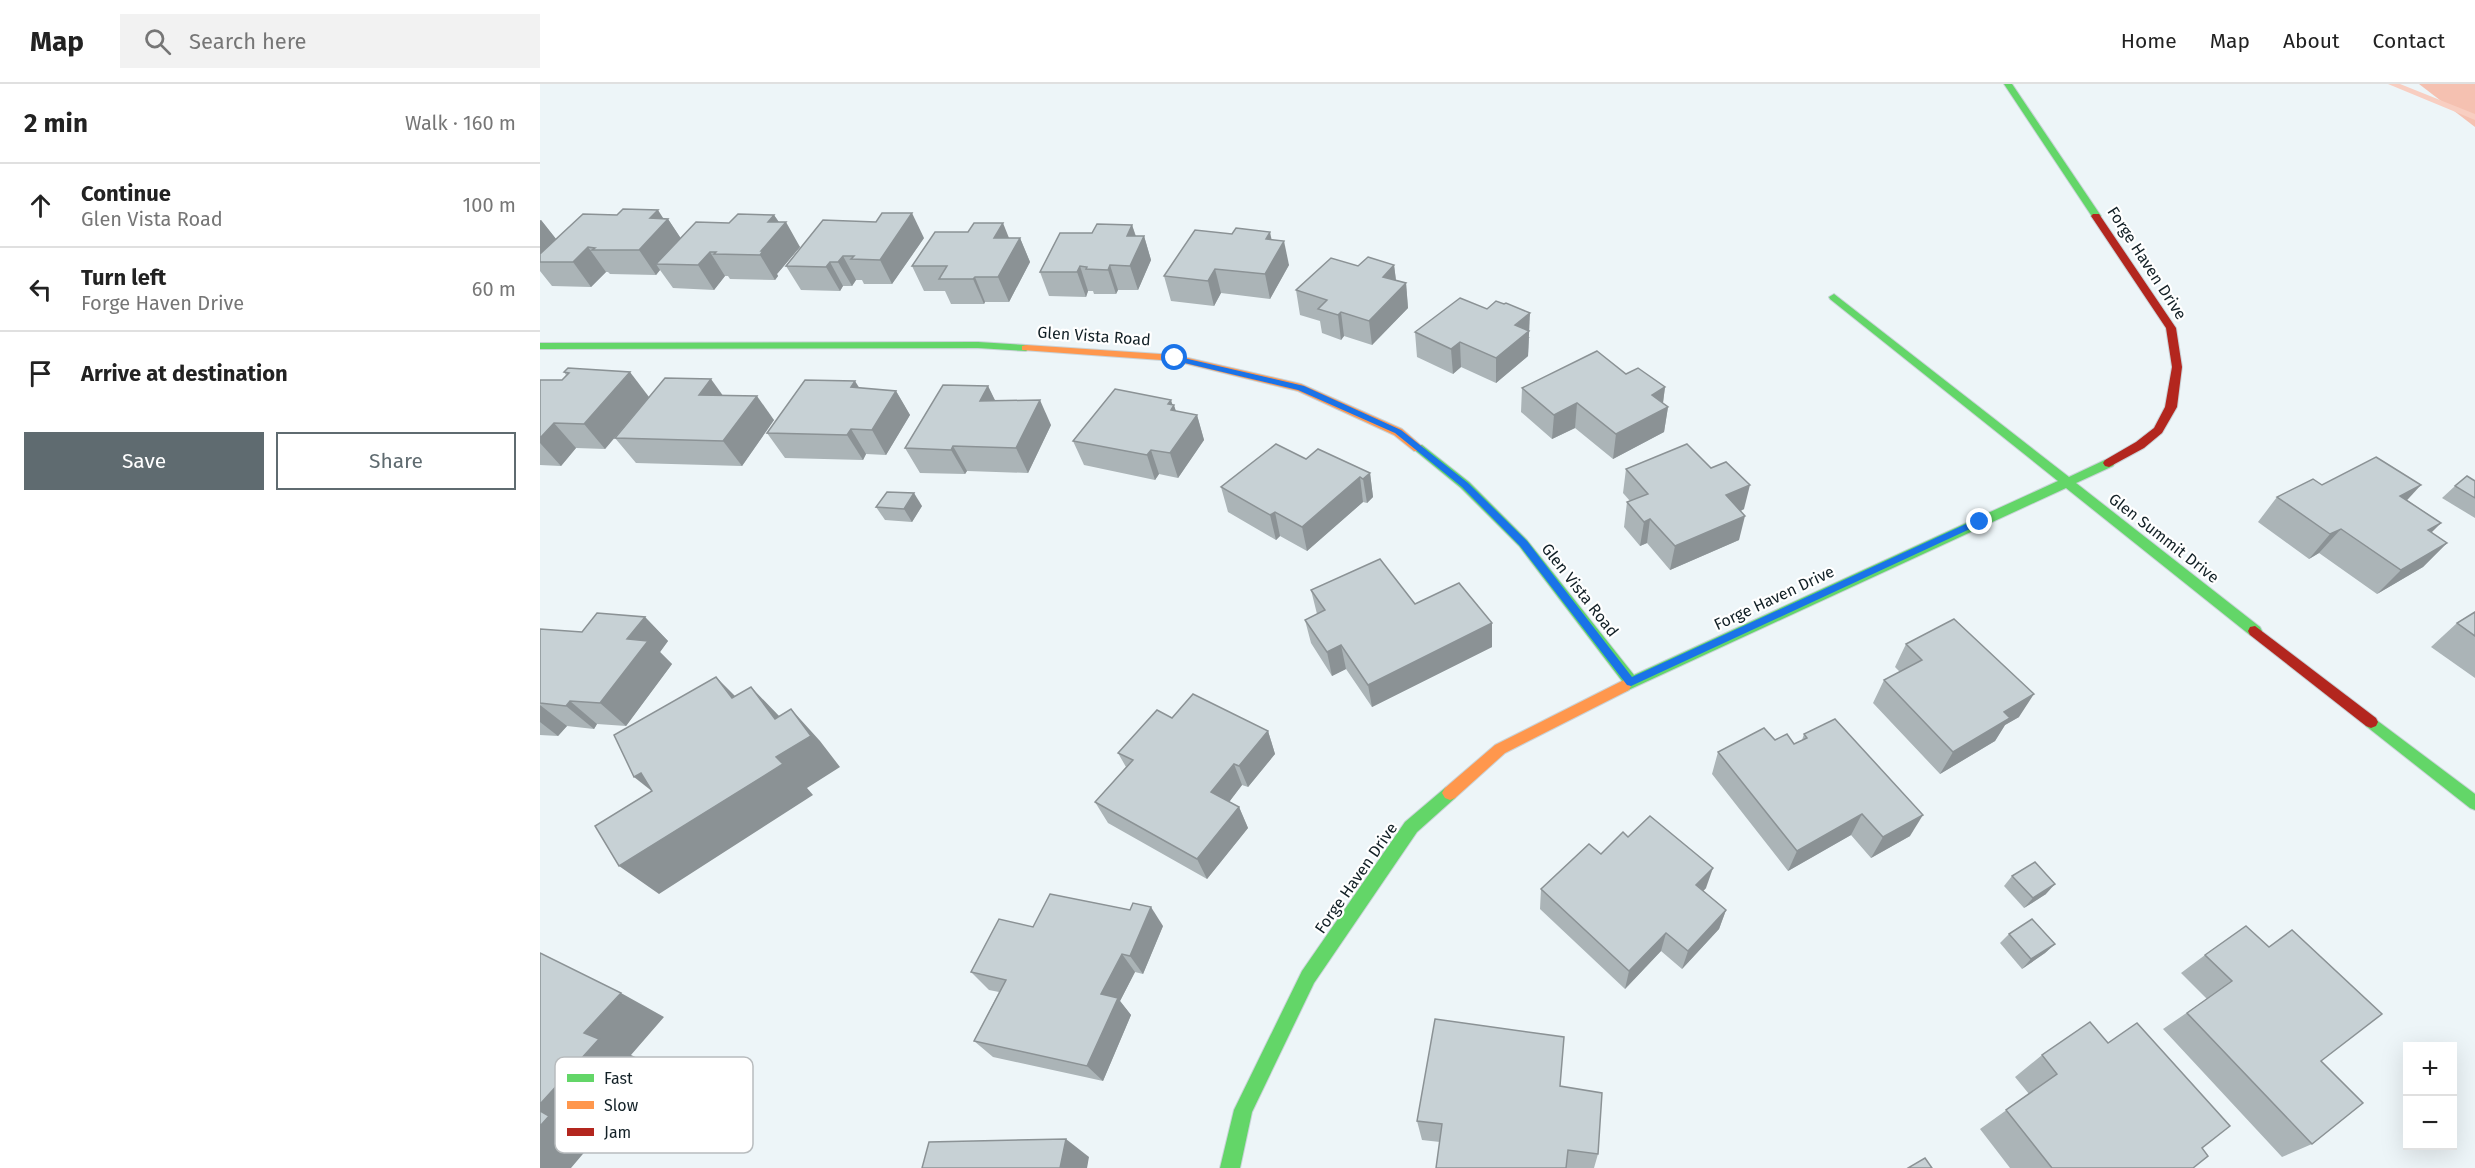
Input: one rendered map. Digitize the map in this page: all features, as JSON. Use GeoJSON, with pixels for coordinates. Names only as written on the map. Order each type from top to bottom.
{"type":"FeatureCollection","features":[{"type":"Feature","properties":{"kind":"street","name":"Forge Haven Drive"},"geometry":{"type":"LineString","coordinates":[[1230,1168],[1243,1110],[1308,977],[1411,827],[1500,749],[1631,682],[2067,483],[2128,452],[2158,431],[2169,412],[2178,371],[2177,350],[2171,328],[2008,84]]}},
{"type":"Feature","properties":{"kind":"street","name":"Glen Summit Drive"},"geometry":{"type":"LineString","coordinates":[[1834,297],[2475,803]]}},
{"type":"Feature","properties":{"kind":"street","name":"Glen Vista Road"},"geometry":{"type":"LineString","coordinates":[[540,346],[978,345],[1175,358],[1301,388],[1398,432],[1465,485],[1523,543],[1631,682]]}},
{"type":"Feature","properties":{"kind":"shaded area"},"geometry":{"type":"Polygon","coordinates":[[[2419,84],[2475,84],[2475,127],[2419,84]]]}},
{"type":"Feature","properties":{"kind":"building"},"geometry":{"type":"Polygon","coordinates":[[[623,209],[658,210],[650,218],[668,219],[639,250],[592,250],[595,248],[588,247],[573,262],[540,262],[540,254],[583,214],[617,215],[623,209]]]}},
{"type":"Feature","properties":{"kind":"building"},"geometry":{"type":"Polygon","coordinates":[[[882,213],[912,213],[880,260],[851,259],[854,256],[843,256],[838,262],[830,262],[826,267],[786,266],[823,220],[876,222],[882,213]]]}},
{"type":"Feature","properties":{"kind":"building"},"geometry":{"type":"Polygon","coordinates":[[[738,214],[774,215],[768,222],[786,222],[760,255],[710,252],[698,265],[656,264],[696,222],[729,223],[738,214]]]}},
{"type":"Feature","properties":{"kind":"building"},"geometry":{"type":"Polygon","coordinates":[[[974,223],[1003,223],[994,238],[1020,238],[998,277],[939,279],[947,266],[912,266],[935,232],[968,232],[974,223]]]}},
{"type":"Feature","properties":{"kind":"building"},"geometry":{"type":"Polygon","coordinates":[[[1097,224],[1132,225],[1127,236],[1144,236],[1130,266],[1110,265],[1108,270],[1086,269],[1087,267],[1080,266],[1077,272],[1040,272],[1060,233],[1092,233],[1097,224]]]}},
{"type":"Feature","properties":{"kind":"building"},"geometry":{"type":"Polygon","coordinates":[[[1236,228],[1270,232],[1266,239],[1284,241],[1265,274],[1215,269],[1208,281],[1164,276],[1195,230],[1232,234],[1236,228]]]}},
{"type":"Feature","properties":{"kind":"building"},"geometry":{"type":"Polygon","coordinates":[[[1368,257],[1394,265],[1383,277],[1406,283],[1369,321],[1341,312],[1338,315],[1318,309],[1327,300],[1296,290],[1331,258],[1358,266],[1368,257]]]}},
{"type":"Feature","properties":{"kind":"building"},"geometry":{"type":"Polygon","coordinates":[[[1460,298],[1487,309],[1496,301],[1530,313],[1515,325],[1529,331],[1496,358],[1460,342],[1451,349],[1415,332],[1460,298]]]}},
{"type":"Feature","properties":{"kind":"building"},"geometry":{"type":"Polygon","coordinates":[[[1597,351],[1626,374],[1638,368],[1665,387],[1652,395],[1668,407],[1616,434],[1577,403],[1554,415],[1522,388],[1597,351]]]}},
{"type":"Feature","properties":{"kind":"building"},"geometry":{"type":"Polygon","coordinates":[[[568,368],[630,372],[584,424],[554,423],[540,438],[540,380],[562,380],[569,373],[564,372],[568,368]]]}},
{"type":"Feature","properties":{"kind":"building"},"geometry":{"type":"Polygon","coordinates":[[[665,378],[711,379],[699,395],[757,396],[723,441],[615,438],[665,378]]]}},
{"type":"Feature","properties":{"kind":"building"},"geometry":{"type":"Polygon","coordinates":[[[805,380],[855,381],[851,387],[896,391],[872,430],[851,429],[847,435],[767,433],[805,380]]]}},
{"type":"Feature","properties":{"kind":"building"},"geometry":{"type":"Polygon","coordinates":[[[943,385],[988,386],[980,401],[1040,400],[1016,448],[953,446],[951,450],[905,448],[943,385]]]}},
{"type":"Feature","properties":{"kind":"building"},"geometry":{"type":"Polygon","coordinates":[[[1115,389],[1171,400],[1168,404],[1174,405],[1171,410],[1197,415],[1170,453],[1151,450],[1147,455],[1073,441],[1115,389]]]}},
{"type":"Feature","properties":{"kind":"building"},"geometry":{"type":"Polygon","coordinates":[[[1276,444],[1306,459],[1318,449],[1370,473],[1363,479],[1360,477],[1302,527],[1275,512],[1270,515],[1221,487],[1276,444]]]}},
{"type":"Feature","properties":{"kind":"building"},"geometry":{"type":"Polygon","coordinates":[[[1687,444],[1711,468],[1726,462],[1750,485],[1726,495],[1745,516],[1675,546],[1650,519],[1644,522],[1627,502],[1648,494],[1626,469],[1687,444]]]}},
{"type":"Feature","properties":{"kind":"building"},"geometry":{"type":"Polygon","coordinates":[[[2376,457],[2421,485],[2400,496],[2441,523],[2428,530],[2447,543],[2401,570],[2341,529],[2330,534],[2277,497],[2313,479],[2322,485],[2376,457]]]}},
{"type":"Feature","properties":{"kind":"building"},"geometry":{"type":"Polygon","coordinates":[[[2467,476],[2475,481],[2475,498],[2455,486],[2467,476]]]}},
{"type":"Feature","properties":{"kind":"building"},"geometry":{"type":"Polygon","coordinates":[[[887,492],[914,493],[904,509],[876,507],[887,492]]]}},
{"type":"Feature","properties":{"kind":"building"},"geometry":{"type":"Polygon","coordinates":[[[1380,559],[1415,604],[1459,583],[1492,623],[1368,685],[1341,645],[1327,652],[1305,620],[1325,610],[1311,590],[1380,559]]]}},
{"type":"Feature","properties":{"kind":"building"},"geometry":{"type":"Polygon","coordinates":[[[2475,612],[2475,636],[2457,623],[2475,612]]]}},
{"type":"Feature","properties":{"kind":"building"},"geometry":{"type":"Polygon","coordinates":[[[597,613],[645,617],[627,639],[648,641],[600,703],[570,701],[566,706],[540,703],[540,629],[582,632],[597,613]]]}},
{"type":"Feature","properties":{"kind":"building"},"geometry":{"type":"Polygon","coordinates":[[[1954,619],[2034,694],[2004,712],[2010,718],[1953,752],[1884,680],[1922,660],[1906,644],[1954,619]]]}},
{"type":"Feature","properties":{"kind":"building"},"geometry":{"type":"Polygon","coordinates":[[[716,677],[732,698],[751,687],[775,719],[791,709],[811,736],[776,757],[783,764],[619,866],[595,826],[652,791],[641,773],[634,777],[614,735],[716,677]]]}},
{"type":"Feature","properties":{"kind":"building"},"geometry":{"type":"Polygon","coordinates":[[[1193,694],[1268,731],[1239,766],[1234,764],[1211,792],[1239,807],[1197,859],[1095,802],[1133,760],[1118,753],[1157,710],[1172,718],[1193,694]]]}},
{"type":"Feature","properties":{"kind":"building"},"geometry":{"type":"Polygon","coordinates":[[[1835,719],[1923,815],[1883,837],[1862,814],[1797,851],[1718,752],[1764,728],[1775,740],[1787,734],[1794,744],[1807,738],[1804,734],[1835,719]]]}},
{"type":"Feature","properties":{"kind":"building"},"geometry":{"type":"Polygon","coordinates":[[[1650,816],[1713,868],[1696,885],[1726,910],[1688,951],[1666,933],[1629,971],[1541,889],[1589,844],[1601,854],[1623,832],[1628,837],[1650,816]]]}},
{"type":"Feature","properties":{"kind":"building"},"geometry":{"type":"Polygon","coordinates":[[[2035,862],[2055,884],[2033,898],[2012,876],[2035,862]]]}},
{"type":"Feature","properties":{"kind":"building"},"geometry":{"type":"Polygon","coordinates":[[[1050,894],[1130,910],[1133,903],[1151,907],[1130,956],[1122,954],[1101,994],[1118,998],[1087,1066],[974,1041],[1006,980],[971,972],[999,919],[1033,927],[1050,894]]]}},
{"type":"Feature","properties":{"kind":"building"},"geometry":{"type":"Polygon","coordinates":[[[2032,919],[2055,944],[2031,959],[2009,934],[2032,919]]]}},
{"type":"Feature","properties":{"kind":"building"},"geometry":{"type":"Polygon","coordinates":[[[2246,926],[2269,947],[2292,930],[2382,1014],[2321,1061],[2363,1103],[2312,1144],[2187,1013],[2232,981],[2205,955],[2246,926]]]}},
{"type":"Feature","properties":{"kind":"building"},"geometry":{"type":"Polygon","coordinates":[[[540,953],[621,993],[584,1033],[599,1039],[583,1057],[555,1057],[555,1087],[540,1104],[540,953]]]}},
{"type":"Feature","properties":{"kind":"building"},"geometry":{"type":"Polygon","coordinates":[[[1435,1019],[1564,1037],[1560,1086],[1602,1093],[1598,1154],[1568,1150],[1566,1168],[1436,1168],[1442,1124],[1417,1121],[1435,1019]]]}},
{"type":"Feature","properties":{"kind":"building"},"geometry":{"type":"Polygon","coordinates":[[[2090,1022],[2108,1043],[2137,1023],[2230,1126],[2202,1148],[2208,1156],[2193,1168],[2052,1168],[2006,1110],[2057,1074],[2042,1055],[2090,1022]]]}},
{"type":"Feature","properties":{"kind":"building"},"geometry":{"type":"Polygon","coordinates":[[[540,1111],[549,1116],[540,1126],[540,1111]]]}},
{"type":"Feature","properties":{"kind":"building"},"geometry":{"type":"Polygon","coordinates":[[[1066,1139],[1060,1168],[922,1168],[929,1142],[1066,1139]]]}},
{"type":"Feature","properties":{"kind":"building"},"geometry":{"type":"Polygon","coordinates":[[[1925,1158],[1932,1168],[1908,1168],[1925,1158]]]}},
{"type":"Feature","properties":{"kind":"waterway"},"geometry":{"type":"LineString","coordinates":[[2392,84],[2475,117]]}},
{"type":"Feature","properties":{"kind":"traffic: fast"},"geometry":{"type":"LineString","coordinates":[[2008,84],[2096,216]]}},
{"type":"Feature","properties":{"kind":"traffic: fast"},"geometry":{"type":"LineString","coordinates":[[1834,297],[2255,631]]}},
{"type":"Feature","properties":{"kind":"traffic: fast"},"geometry":{"type":"LineString","coordinates":[[540,346],[978,345],[1026,348]]}},
{"type":"Feature","properties":{"kind":"traffic: fast"},"geometry":{"type":"LineString","coordinates":[[1418,448],[1465,485],[1523,543],[1631,682]]}},
{"type":"Feature","properties":{"kind":"traffic: fast"},"geometry":{"type":"LineString","coordinates":[[1624,686],[2109,463]]}},
{"type":"Feature","properties":{"kind":"traffic: fast"},"geometry":{"type":"LineString","coordinates":[[2371,722],[2475,803]]}},
{"type":"Feature","properties":{"kind":"traffic: fast"},"geometry":{"type":"LineString","coordinates":[[1230,1168],[1243,1110],[1308,977],[1411,827],[1450,793]]}},
{"type":"Feature","properties":{"kind":"traffic: slow"},"geometry":{"type":"LineString","coordinates":[[1026,348],[1175,358],[1301,388],[1398,432],[1418,448]]}},
{"type":"Feature","properties":{"kind":"traffic: slow"},"geometry":{"type":"LineString","coordinates":[[1450,793],[1500,749],[1624,686]]}},
{"type":"Feature","properties":{"kind":"traffic: jam"},"geometry":{"type":"LineString","coordinates":[[2096,216],[2171,328],[2177,367],[2171,407],[2158,430],[2140,445],[2109,463]]}},
{"type":"Feature","properties":{"kind":"traffic: jam"},"geometry":{"type":"LineString","coordinates":[[2255,631],[2371,722]]}},
{"type":"Feature","properties":{"kind":"route"},"geometry":{"type":"LineString","coordinates":[[1175,358],[1301,388],[1398,432],[1465,485],[1523,543],[1631,682],[1980,522]]}}]}
